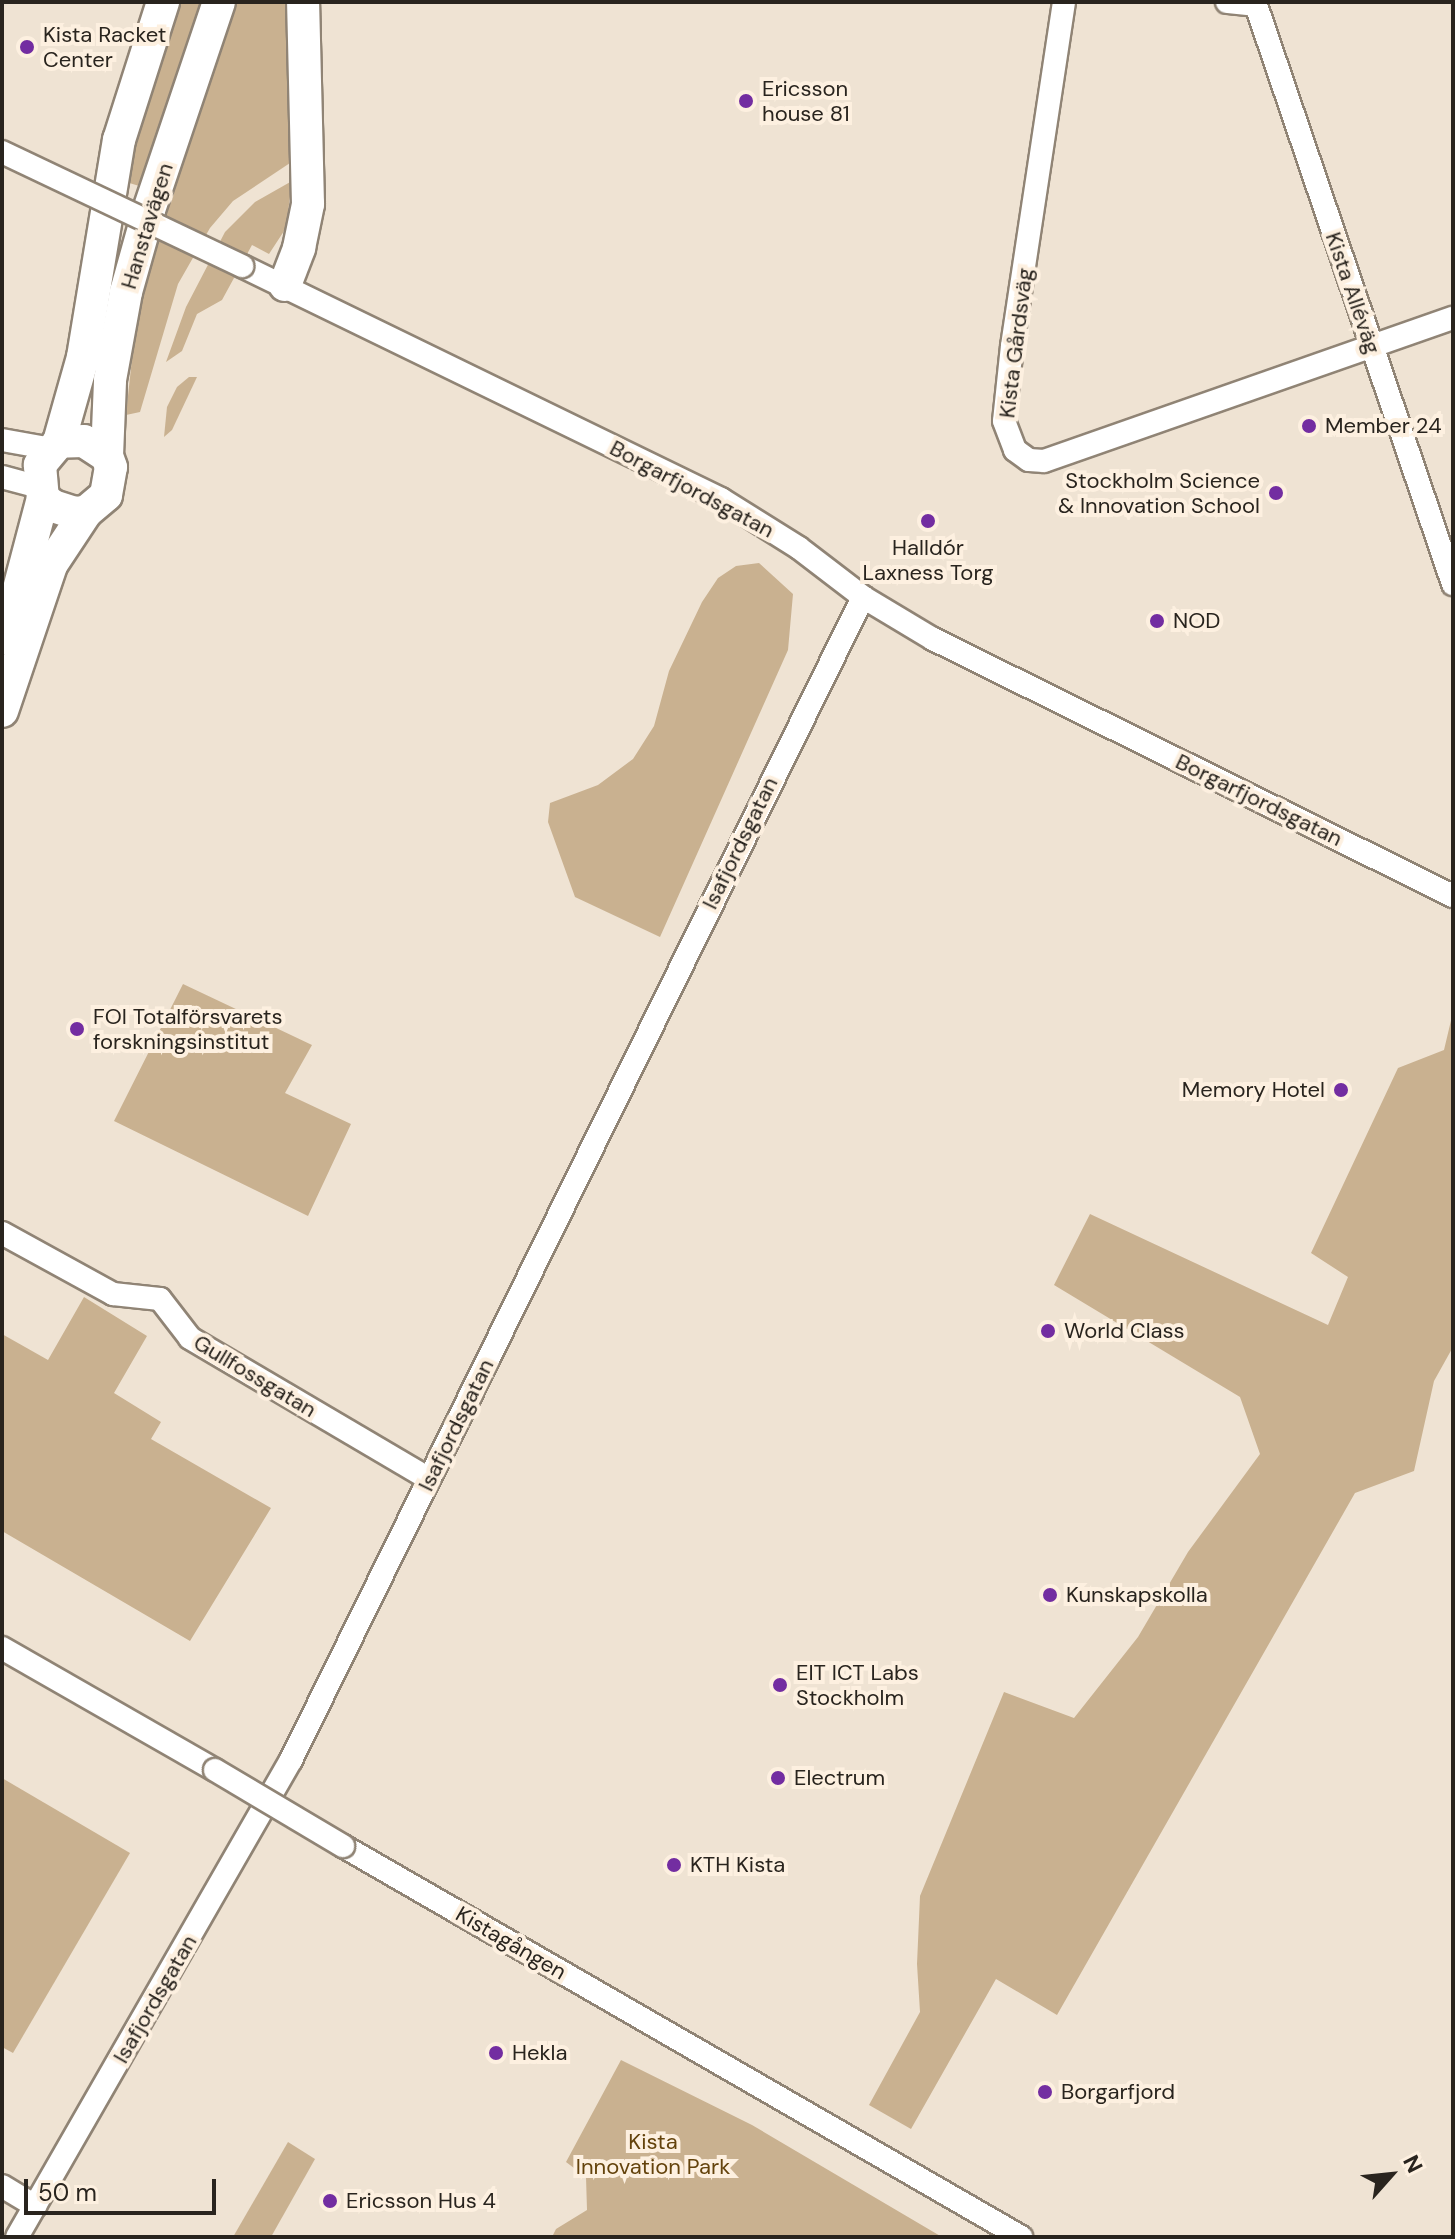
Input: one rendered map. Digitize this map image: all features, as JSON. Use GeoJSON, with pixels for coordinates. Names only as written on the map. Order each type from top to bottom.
{"type":"FeatureCollection","features":[{"type":"Feature","properties":{"kind":"main road","name":"Hanstavägen"},"geometry":{"type":"LineString","coordinates":[[2,652],[42,493],[40,465],[56,446],[83,357],[119,140],[163,2]]}},
{"type":"Feature","properties":{"kind":"main road","name":"Hanstavägen"},"geometry":{"type":"LineString","coordinates":[[2,711],[51,565],[86,512],[106,495],[111,467],[107,456],[110,380],[126,292],[149,210],[219,2]]}},
{"type":"Feature","properties":{"kind":"main road"},"geometry":{"type":"LineString","coordinates":[[285,285],[299,248],[308,204],[303,2]]}},
{"type":"Feature","properties":{"kind":"main road"},"geometry":{"type":"LineString","coordinates":[[56,446],[84,441],[107,456]]}},
{"type":"Feature","properties":{"kind":"main road"},"geometry":{"type":"LineString","coordinates":[[42,493],[63,510],[86,512]]}},
{"type":"Feature","properties":{"kind":"street","name":"Kista Gårdsväg"},"geometry":{"type":"LineString","coordinates":[[1064,2],[1012,346],[1004,421],[1015,450],[1029,460],[1044,461],[1453,318]]}},
{"type":"Feature","properties":{"kind":"street"},"geometry":{"type":"LineString","coordinates":[[1227,2],[1255,3]]}},
{"type":"Feature","properties":{"kind":"street","name":"Kista Alléväg"},"geometry":{"type":"LineString","coordinates":[[1255,3],[1453,584]]}},
{"type":"Feature","properties":{"kind":"street","name":"Borgarfjordsgatan"},"geometry":{"type":"LineString","coordinates":[[2,152],[285,285],[721,499],[799,548],[863,597],[933,639],[1453,896]]}},
{"type":"Feature","properties":{"kind":"street"},"geometry":{"type":"LineString","coordinates":[[2,440],[56,446]]}},
{"type":"Feature","properties":{"kind":"street"},"geometry":{"type":"LineString","coordinates":[[2,477],[42,493]]}},
{"type":"Feature","properties":{"kind":"street","name":"Isafjordsgatan"},"geometry":{"type":"LineString","coordinates":[[17,2237],[291,1760],[863,597]]}},
{"type":"Feature","properties":{"kind":"street","name":"Gullfossgatan"},"geometry":{"type":"LineString","coordinates":[[2,1233],[113,1294],[160,1299],[190,1338],[429,1479]]}},
{"type":"Feature","properties":{"kind":"street","name":"Kistagången"},"geometry":{"type":"LineString","coordinates":[[2,1648],[215,1770],[995,2230],[1021,2237]]}},
{"type":"Feature","properties":{"kind":"street"},"geometry":{"type":"LineString","coordinates":[[2,2186],[35,2206]]}},
{"type":"Feature","properties":{"kind":"green space"},"geometry":{"type":"Polygon","coordinates":[[[177,2],[210,2],[146,188],[126,182],[146,92],[177,2]]]}},
{"type":"Feature","properties":{"kind":"green space"},"geometry":{"type":"Polygon","coordinates":[[[233,2],[291,2],[293,161],[233,201],[210,228],[178,284],[140,412],[126,415],[140,283],[233,2]]]}},
{"type":"Feature","properties":{"kind":"green space"},"geometry":{"type":"Polygon","coordinates":[[[292,181],[286,228],[269,254],[252,245],[222,300],[197,314],[182,351],[166,362],[186,307],[225,232],[255,202],[292,181]]]}},
{"type":"Feature","properties":{"kind":"green space"},"geometry":{"type":"Polygon","coordinates":[[[189,377],[197,377],[172,430],[164,437],[167,407],[177,387],[189,377]]]}},
{"type":"Feature","properties":{"kind":"green space"},"geometry":{"type":"Polygon","coordinates":[[[759,563],[793,594],[788,650],[660,937],[575,897],[548,822],[550,803],[598,785],[633,759],[654,726],[669,671],[702,602],[718,578],[736,566],[759,563]]]}},
{"type":"Feature","properties":{"kind":"green space"},"geometry":{"type":"Polygon","coordinates":[[[183,984],[312,1045],[285,1093],[351,1124],[308,1216],[114,1121],[183,984]]]}},
{"type":"Feature","properties":{"kind":"green space"},"geometry":{"type":"Polygon","coordinates":[[[1453,1012],[1453,1347],[1434,1381],[1414,1471],[1355,1493],[1057,2015],[996,1979],[911,2129],[869,2105],[920,2012],[917,1964],[920,1896],[1004,1692],[1074,1718],[1138,1637],[1188,1552],[1260,1454],[1240,1397],[1054,1285],[1090,1214],[1328,1325],[1348,1277],[1311,1253],[1398,1068],[1444,1050],[1453,1012]]]}},
{"type":"Feature","properties":{"kind":"green space"},"geometry":{"type":"Polygon","coordinates":[[[84,1297],[147,1336],[114,1393],[161,1422],[151,1439],[271,1508],[190,1641],[2,1531],[2,1334],[48,1360],[84,1297]]]}},
{"type":"Feature","properties":{"kind":"green space"},"geometry":{"type":"Polygon","coordinates":[[[2,1778],[130,1853],[13,2053],[2,2047],[2,1778]]]}},
{"type":"Feature","properties":{"kind":"green space","name":"Kista Innovation Park"},"geometry":{"type":"Polygon","coordinates":[[[621,2060],[752,2125],[942,2237],[552,2237],[556,2229],[587,2210],[586,2177],[566,2162],[621,2060]]]}},
{"type":"Feature","properties":{"kind":"green space"},"geometry":{"type":"Polygon","coordinates":[[[288,2142],[315,2159],[271,2237],[233,2237],[288,2142]]]}},
{"type":"Feature","properties":{"kind":"place","name":"Kista Racket Center"},"geometry":{"type":"Point","coordinates":[27,47]}},
{"type":"Feature","properties":{"kind":"place","name":"Ericsson house 81"},"geometry":{"type":"Point","coordinates":[746,101]}},
{"type":"Feature","properties":{"kind":"place","name":"Member 24"},"geometry":{"type":"Point","coordinates":[1309,426]}},
{"type":"Feature","properties":{"kind":"place","name":"Stockholm Science & Innovation School"},"geometry":{"type":"Point","coordinates":[1276,493]}},
{"type":"Feature","properties":{"kind":"place","name":"Halldór Laxness Torg"},"geometry":{"type":"Point","coordinates":[928,521]}},
{"type":"Feature","properties":{"kind":"place","name":"NOD"},"geometry":{"type":"Point","coordinates":[1157,621]}},
{"type":"Feature","properties":{"kind":"place","name":"FOI Totalförsvarets forskningsinstitut"},"geometry":{"type":"Point","coordinates":[77,1029]}},
{"type":"Feature","properties":{"kind":"place","name":"Memory Hotel"},"geometry":{"type":"Point","coordinates":[1341,1090]}},
{"type":"Feature","properties":{"kind":"place","name":"World Class"},"geometry":{"type":"Point","coordinates":[1048,1331]}},
{"type":"Feature","properties":{"kind":"place","name":"Kunskapskolla"},"geometry":{"type":"Point","coordinates":[1050,1595]}},
{"type":"Feature","properties":{"kind":"place","name":"EIT ICT Labs Stockholm"},"geometry":{"type":"Point","coordinates":[780,1685]}},
{"type":"Feature","properties":{"kind":"place","name":"Electrum"},"geometry":{"type":"Point","coordinates":[778,1778]}},
{"type":"Feature","properties":{"kind":"place","name":"KTH Kista"},"geometry":{"type":"Point","coordinates":[674,1865]}},
{"type":"Feature","properties":{"kind":"place","name":"Hekla"},"geometry":{"type":"Point","coordinates":[496,2053]}},
{"type":"Feature","properties":{"kind":"place","name":"Borgarfjord"},"geometry":{"type":"Point","coordinates":[1045,2092]}},
{"type":"Feature","properties":{"kind":"place","name":"Ericsson Hus 4"},"geometry":{"type":"Point","coordinates":[330,2201]}}]}
